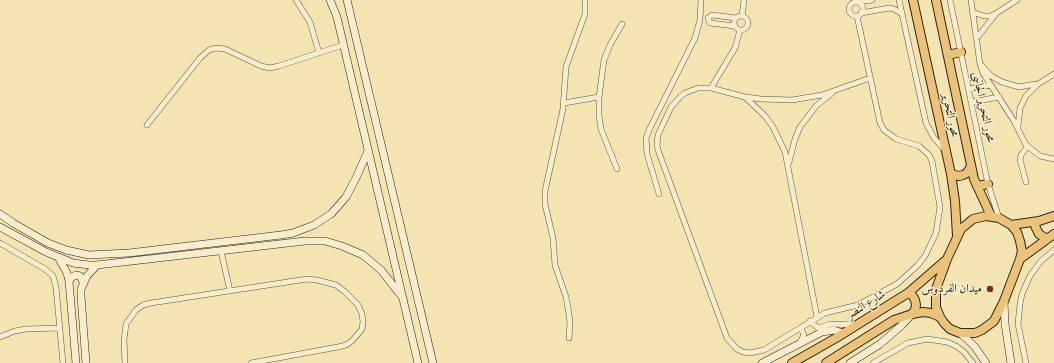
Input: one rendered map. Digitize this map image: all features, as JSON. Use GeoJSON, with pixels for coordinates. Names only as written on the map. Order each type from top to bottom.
{"type":"FeatureCollection","features":[{"type":"Feature","properties":{"kind":"main road","name":"محور التحرير"},"geometry":{"type":"LineString","coordinates":[[913,0],[951,174],[955,201],[957,236]]}},
{"type":"Feature","properties":{"kind":"main road","name":"محور التحرير"},"geometry":{"type":"LineString","coordinates":[[936,0],[971,166],[977,186],[995,217]]}},
{"type":"Feature","properties":{"kind":"main road"},"geometry":{"type":"LineString","coordinates":[[948,55],[961,52]]}},
{"type":"Feature","properties":{"kind":"main road"},"geometry":{"type":"LineString","coordinates":[[951,174],[959,176],[963,175],[970,170],[971,166]]}},
{"type":"Feature","properties":{"kind":"main road"},"geometry":{"type":"LineString","coordinates":[[977,186],[988,184]]}},
{"type":"Feature","properties":{"kind":"main road"},"geometry":{"type":"LineString","coordinates":[[1011,225],[1034,222],[1054,216]]}},
{"type":"Feature","properties":{"kind":"main road"},"geometry":{"type":"LineString","coordinates":[[980,217],[995,217],[1011,225],[1017,232],[1022,250],[1020,259],[998,314],[989,326],[975,333],[960,333],[950,329],[940,317],[936,307],[936,289],[947,259],[961,229],[972,220],[980,217]]}},
{"type":"Feature","properties":{"kind":"main road"},"geometry":{"type":"LineString","coordinates":[[1034,222],[1039,234],[1051,236]]}},
{"type":"Feature","properties":{"kind":"main road"},"geometry":{"type":"LineString","coordinates":[[1020,259],[1051,236]]}},
{"type":"Feature","properties":{"kind":"main road","name":"شارع النصر"},"geometry":{"type":"LineString","coordinates":[[792,363],[908,293],[947,259]]}},
{"type":"Feature","properties":{"kind":"main road"},"geometry":{"type":"LineString","coordinates":[[908,293],[912,295],[916,305],[912,314]]}},
{"type":"Feature","properties":{"kind":"main road"},"geometry":{"type":"LineString","coordinates":[[826,363],[886,324],[912,314],[931,313],[940,317]]}},
{"type":"Feature","properties":{"kind":"street"},"geometry":{"type":"LineString","coordinates":[[296,0],[310,22],[319,54]]}},
{"type":"Feature","properties":{"kind":"street"},"geometry":{"type":"LineString","coordinates":[[330,0],[337,17],[418,363]]}},
{"type":"Feature","properties":{"kind":"street"},"geometry":{"type":"LineString","coordinates":[[348,0],[433,363]]}},
{"type":"Feature","properties":{"kind":"street"},"geometry":{"type":"LineString","coordinates":[[569,338],[570,322],[568,308],[566,297],[555,265],[553,238],[545,198],[546,184],[564,103],[566,67],[585,14],[586,0]]}},
{"type":"Feature","properties":{"kind":"street"},"geometry":{"type":"LineString","coordinates":[[660,194],[647,154],[646,138],[695,38],[700,20],[702,0]]}},
{"type":"Feature","properties":{"kind":"street"},"geometry":{"type":"LineString","coordinates":[[742,16],[744,0]]}},
{"type":"Feature","properties":{"kind":"street"},"geometry":{"type":"LineString","coordinates":[[872,0],[855,2],[850,5],[849,9],[851,14],[859,14],[889,8],[894,9],[902,15]]}},
{"type":"Feature","properties":{"kind":"street"},"geometry":{"type":"LineString","coordinates":[[899,0],[926,123],[934,138],[946,151]]}},
{"type":"Feature","properties":{"kind":"street","name":"محور التحرير الجانبى"},"geometry":{"type":"LineString","coordinates":[[950,0],[995,217]]}},
{"type":"Feature","properties":{"kind":"street"},"geometry":{"type":"LineString","coordinates":[[970,0],[980,64],[992,87],[1009,112],[1028,146],[1040,156],[1054,159]]}},
{"type":"Feature","properties":{"kind":"street"},"geometry":{"type":"LineString","coordinates":[[976,39],[996,14],[1017,0]]}},
{"type":"Feature","properties":{"kind":"street"},"geometry":{"type":"LineString","coordinates":[[855,2],[863,8],[859,14],[870,78],[878,116],[884,130],[896,139],[919,146],[929,155],[932,161],[940,207],[939,220],[931,244],[925,256],[908,276],[897,284],[858,305],[832,311],[817,317],[758,353],[750,353],[737,349],[727,338],[657,145],[658,135],[671,107],[680,97],[691,90],[698,88],[711,88],[745,97],[760,99],[792,100],[822,95],[870,78]]}},
{"type":"Feature","properties":{"kind":"street"},"geometry":{"type":"LineString","coordinates":[[972,12],[984,16],[996,14]]}},
{"type":"Feature","properties":{"kind":"street"},"geometry":{"type":"LineString","coordinates":[[740,30],[735,26],[710,23],[708,18],[712,15],[736,18],[742,16]]}},
{"type":"Feature","properties":{"kind":"street"},"geometry":{"type":"LineString","coordinates":[[740,30],[746,28],[748,24],[746,18],[742,16]]}},
{"type":"Feature","properties":{"kind":"street"},"geometry":{"type":"LineString","coordinates":[[735,26],[734,22],[736,18]]}},
{"type":"Feature","properties":{"kind":"street"},"geometry":{"type":"LineString","coordinates":[[617,169],[601,129],[599,97],[604,60],[622,24]]}},
{"type":"Feature","properties":{"kind":"street"},"geometry":{"type":"LineString","coordinates":[[711,88],[735,48],[740,30]]}},
{"type":"Feature","properties":{"kind":"street"},"geometry":{"type":"LineString","coordinates":[[147,125],[200,58],[209,50],[216,48],[224,49],[261,66],[270,68],[319,54],[343,45]]}},
{"type":"Feature","properties":{"kind":"street"},"geometry":{"type":"LineString","coordinates":[[980,64],[992,76],[1002,82],[1019,87],[1038,84]]}},
{"type":"Feature","properties":{"kind":"street"},"geometry":{"type":"LineString","coordinates":[[1023,100],[1029,91],[1054,74]]}},
{"type":"Feature","properties":{"kind":"street"},"geometry":{"type":"LineString","coordinates":[[969,89],[992,87],[1002,82]]}},
{"type":"Feature","properties":{"kind":"street"},"geometry":{"type":"LineString","coordinates":[[1018,129],[1020,108],[1024,95],[1023,90],[1019,87]]}},
{"type":"Feature","properties":{"kind":"street"},"geometry":{"type":"LineString","coordinates":[[788,165],[795,139],[808,116],[821,102],[837,90]]}},
{"type":"Feature","properties":{"kind":"street"},"geometry":{"type":"LineString","coordinates":[[564,103],[599,97]]}},
{"type":"Feature","properties":{"kind":"street"},"geometry":{"type":"LineString","coordinates":[[745,97],[765,116],[773,127],[785,152],[817,317]]}},
{"type":"Feature","properties":{"kind":"street"},"geometry":{"type":"LineString","coordinates":[[972,102],[999,97]]}},
{"type":"Feature","properties":{"kind":"street"},"geometry":{"type":"LineString","coordinates":[[1009,112],[1013,112],[1020,108]]}},
{"type":"Feature","properties":{"kind":"street"},"geometry":{"type":"LineString","coordinates":[[1026,182],[1020,160],[1021,155],[1028,146]]}},
{"type":"Feature","properties":{"kind":"street"},"geometry":{"type":"LineString","coordinates":[[0,214],[28,232],[59,248],[82,254],[97,255],[129,253],[281,235],[304,230],[323,220],[340,205],[356,178],[368,151]]}},
{"type":"Feature","properties":{"kind":"street"},"geometry":{"type":"LineString","coordinates":[[0,227],[21,240],[58,258],[73,263],[96,266],[305,241],[325,241],[352,249],[363,255],[375,265],[403,298]]}},
{"type":"Feature","properties":{"kind":"street"},"geometry":{"type":"LineString","coordinates":[[0,243],[53,276],[56,287],[63,363]]}},
{"type":"Feature","properties":{"kind":"street"},"geometry":{"type":"LineString","coordinates":[[59,248],[57,253],[58,258],[65,269],[69,281],[76,363]]}},
{"type":"Feature","properties":{"kind":"street"},"geometry":{"type":"LineString","coordinates":[[1026,363],[1018,324],[1020,304],[1025,285],[1030,276],[1041,261],[1054,250]]}},
{"type":"Feature","properties":{"kind":"street"},"geometry":{"type":"LineString","coordinates":[[221,251],[230,291]]}},
{"type":"Feature","properties":{"kind":"street"},"geometry":{"type":"LineString","coordinates":[[86,363],[81,296],[83,282],[99,260],[97,255]]}},
{"type":"Feature","properties":{"kind":"street"},"geometry":{"type":"LineString","coordinates":[[69,281],[72,277],[78,275],[82,278],[83,282]]}},
{"type":"Feature","properties":{"kind":"street"},"geometry":{"type":"LineString","coordinates":[[125,363],[124,332],[126,324],[136,310],[151,303],[307,280],[317,280],[326,282],[344,290],[355,301],[362,314],[362,329],[352,341],[346,345],[251,363]]}},
{"type":"Feature","properties":{"kind":"street"},"geometry":{"type":"LineString","coordinates":[[1004,301],[1005,324],[1011,363]]}},
{"type":"Feature","properties":{"kind":"street"},"geometry":{"type":"LineString","coordinates":[[850,363],[880,344],[912,314]]}},
{"type":"Feature","properties":{"kind":"street"},"geometry":{"type":"LineString","coordinates":[[810,322],[818,328],[834,324],[856,325]]}},
{"type":"Feature","properties":{"kind":"street"},"geometry":{"type":"LineString","coordinates":[[0,337],[15,331],[26,329],[60,328]]}},
{"type":"Feature","properties":{"kind":"street"},"geometry":{"type":"LineString","coordinates":[[798,345],[804,335],[801,328]]}},
{"type":"Feature","properties":{"kind":"street"},"geometry":{"type":"LineString","coordinates":[[762,363],[826,330],[834,330],[842,334]]}},
{"type":"Feature","properties":{"kind":"street"},"geometry":{"type":"LineString","coordinates":[[960,333],[975,347],[986,363]]}},
{"type":"Feature","properties":{"kind":"street"},"geometry":{"type":"LineString","coordinates":[[873,363],[908,342],[932,339],[947,342],[964,352],[973,363]]}},
{"type":"Feature","properties":{"kind":"street"},"geometry":{"type":"LineString","coordinates":[[883,357],[887,363]]}},
{"type":"Feature","properties":{"kind":"place","name":"ميدان الفردوس"},"geometry":{"type":"Point","coordinates":[990,289]}}]}
